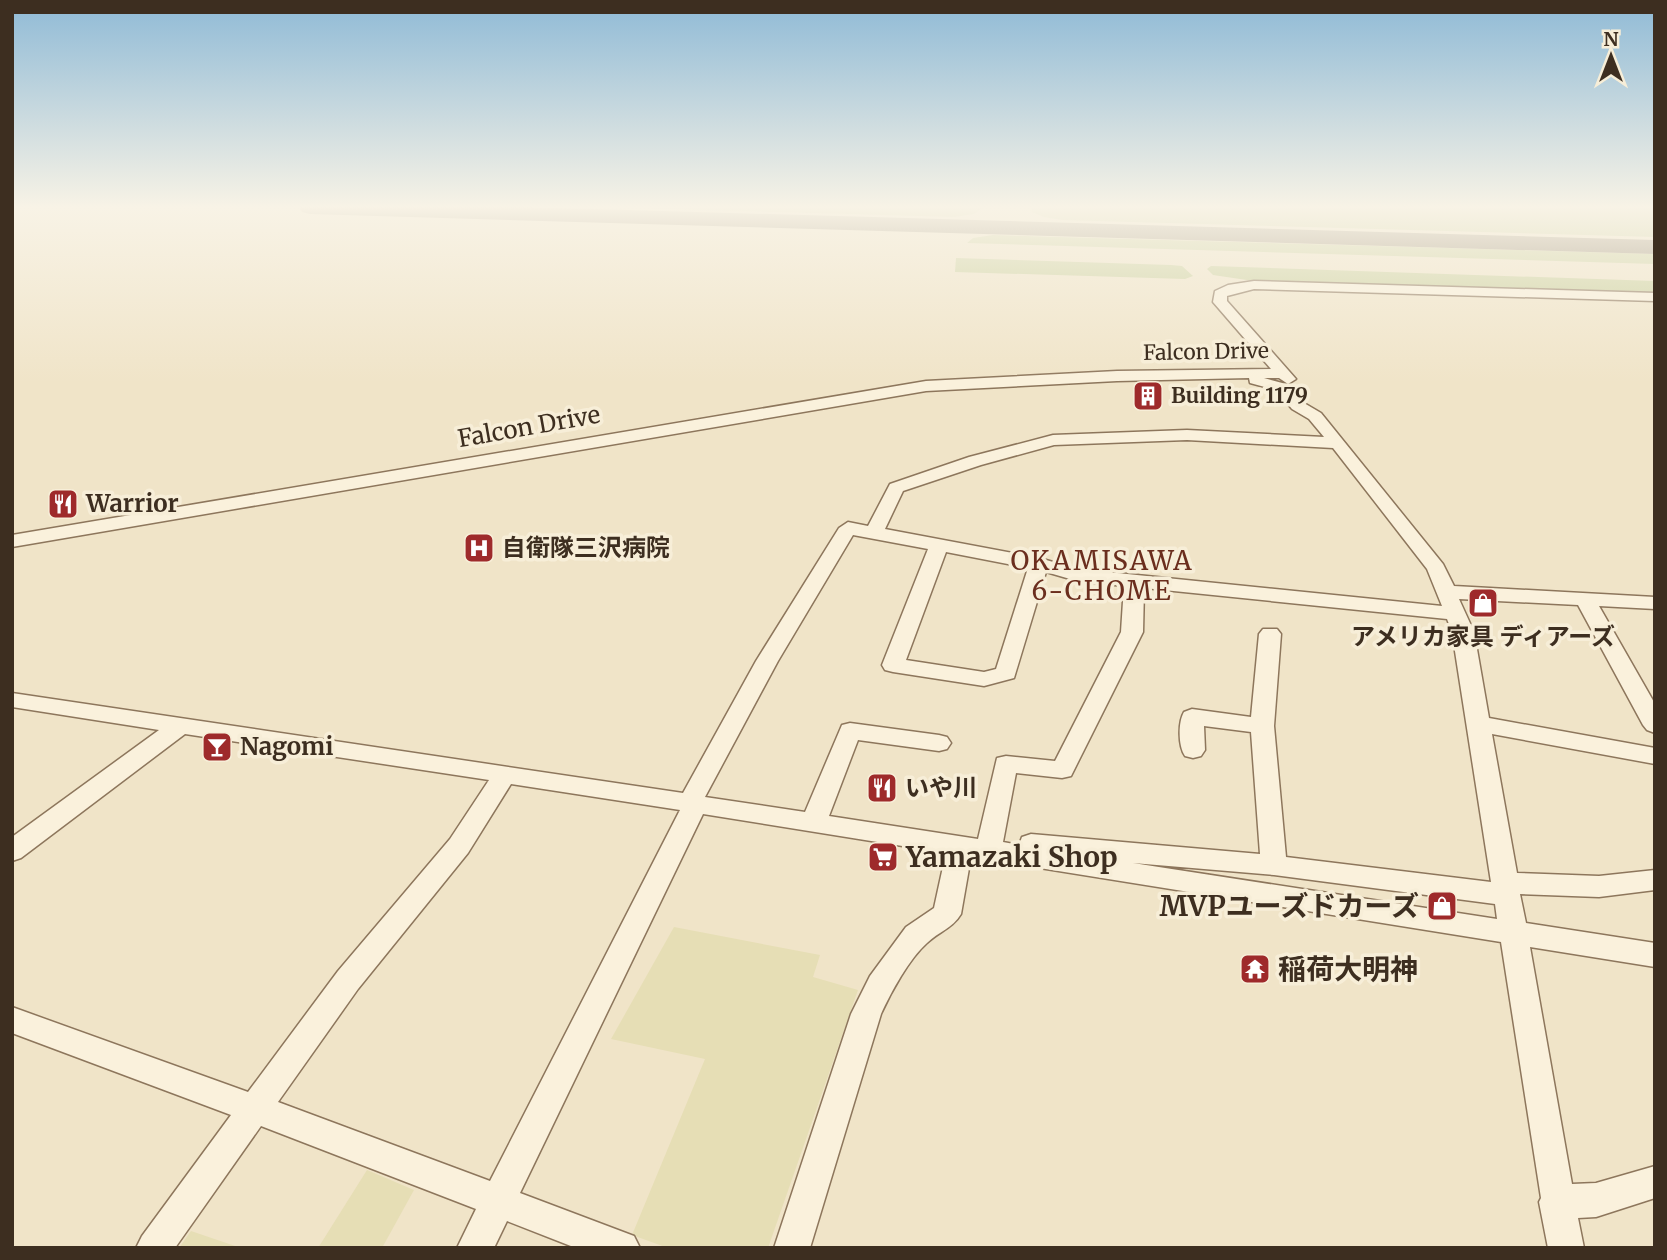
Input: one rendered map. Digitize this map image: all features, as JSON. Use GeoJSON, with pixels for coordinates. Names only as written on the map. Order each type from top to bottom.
{"type":"FeatureCollection","features":[{"type":"Feature","properties":{"kind":"street","name":"Falcon Drive"},"geometry":{"type":"LineString","coordinates":[[1280,380],[1220,302],[1220,294],[1226,290],[1254,285],[1655,298]]}},
{"type":"Feature","properties":{"kind":"street","name":"Falcon Drive"},"geometry":{"type":"LineString","coordinates":[[12,541],[912,388],[981,381],[1056,378],[1280,380]]}},
{"type":"Feature","properties":{"kind":"street","name":"Falcon Drive"},"geometry":{"type":"LineString","coordinates":[[1056,378],[1129,382],[1280,380]]}},
{"type":"Feature","properties":{"kind":"street"},"geometry":{"type":"LineString","coordinates":[[1280,380],[1298,406],[1315,416],[1418,542],[1447,592],[1463,632],[1507,888],[1556,1202],[1566,1248]]}},
{"type":"Feature","properties":{"kind":"street"},"geometry":{"type":"LineString","coordinates":[[875,531],[896,488],[975,461],[1053,440],[1187,435],[1337,443]]}},
{"type":"Feature","properties":{"kind":"street"},"geometry":{"type":"LineString","coordinates":[[475,1248],[692,805],[767,661],[848,528],[1039,564],[1077,575],[1456,614]]}},
{"type":"Feature","properties":{"kind":"street"},"geometry":{"type":"LineString","coordinates":[[939,544],[893,665],[984,679],[1006,673],[1039,564]]}},
{"type":"Feature","properties":{"kind":"street"},"geometry":{"type":"LineString","coordinates":[[792,1248],[866,1014],[880,985],[916,936],[947,914],[980,845],[1006,764],[1062,770],[1132,632],[1134,581]]}},
{"type":"Feature","properties":{"kind":"street"},"geometry":{"type":"LineString","coordinates":[[1447,592],[1655,603]]}},
{"type":"Feature","properties":{"kind":"street"},"geometry":{"type":"LineString","coordinates":[[1585,599],[1655,725]]}},
{"type":"Feature","properties":{"kind":"street"},"geometry":{"type":"LineString","coordinates":[[1270,634],[1262,726],[1275,865]]}},
{"type":"Feature","properties":{"kind":"street"},"geometry":{"type":"LineString","coordinates":[[12,700],[505,774],[692,805],[980,845],[1655,955]]}},
{"type":"Feature","properties":{"kind":"street"},"geometry":{"type":"LineString","coordinates":[[1193,750],[1192,716],[1262,726]]}},
{"type":"Feature","properties":{"kind":"street"},"geometry":{"type":"LineString","coordinates":[[1480,724],[1655,756]]}},
{"type":"Feature","properties":{"kind":"street"},"geometry":{"type":"LineString","coordinates":[[12,851],[181,726]]}},
{"type":"Feature","properties":{"kind":"street"},"geometry":{"type":"LineString","coordinates":[[813,823],[850,731],[939,743]]}},
{"type":"Feature","properties":{"kind":"street"},"geometry":{"type":"LineString","coordinates":[[155,1248],[348,980],[459,846],[505,774]]}},
{"type":"Feature","properties":{"kind":"street"},"geometry":{"type":"LineString","coordinates":[[980,845],[1047,846],[1507,888],[1601,887],[1655,880]]}},
{"type":"Feature","properties":{"kind":"street"},"geometry":{"type":"LineString","coordinates":[[12,1020],[622,1248]]}},
{"type":"Feature","properties":{"kind":"street"},"geometry":{"type":"LineString","coordinates":[[1556,1202],[1596,1200],[1655,1182]]}},
{"type":"Feature","properties":{"kind":"shaded area"},"geometry":{"type":"Polygon","coordinates":[[[674,927],[820,955],[813,977],[858,990],[768,1248],[668,1248],[632,1235],[705,1059],[611,1039],[674,927]]]}},
{"type":"Feature","properties":{"kind":"shaded area"},"geometry":{"type":"Polygon","coordinates":[[[367,1170],[414,1190],[382,1248],[318,1248],[367,1170]]]}},
{"type":"Feature","properties":{"kind":"shaded area"},"geometry":{"type":"Polygon","coordinates":[[[191,1231],[241,1248],[179,1248],[191,1231]]]}},
{"type":"Feature","properties":{"kind":"green space"},"geometry":{"type":"Polygon","coordinates":[[[955,266],[1180,266],[1193,276],[1185,279],[955,272],[955,266]]]}},
{"type":"Feature","properties":{"kind":"green space"},"geometry":{"type":"Polygon","coordinates":[[[1211,266],[1655,281],[1655,295],[1267,283],[1213,275],[1207,269],[1211,266]]]}},
{"type":"Feature","properties":{"kind":"place","name":"Building 1179"},"geometry":{"type":"Point","coordinates":[1148,396]}},
{"type":"Feature","properties":{"kind":"place","name":"Warrior"},"geometry":{"type":"Point","coordinates":[63,504]}},
{"type":"Feature","properties":{"kind":"place","name":"自衛隊三沢病院"},"geometry":{"type":"Point","coordinates":[479,548]}},
{"type":"Feature","properties":{"kind":"place","name":"アメリカ家具 ディアーズ"},"geometry":{"type":"Point","coordinates":[1483,603]}},
{"type":"Feature","properties":{"kind":"place","name":"Nagomi"},"geometry":{"type":"Point","coordinates":[217,747]}},
{"type":"Feature","properties":{"kind":"place","name":"いや川"},"geometry":{"type":"Point","coordinates":[882,788]}},
{"type":"Feature","properties":{"kind":"place","name":"Yamazaki Shop"},"geometry":{"type":"Point","coordinates":[883,857]}},
{"type":"Feature","properties":{"kind":"place","name":"MVPユーズドカーズ"},"geometry":{"type":"Point","coordinates":[1442,906]}},
{"type":"Feature","properties":{"kind":"place","name":"稲荷大明神"},"geometry":{"type":"Point","coordinates":[1255,969]}},
{"type":"Feature","properties":{"kind":"district","name":"OKAMISAWA 6-CHOME"},"geometry":{"type":"Point","coordinates":[1102,576]}}]}
